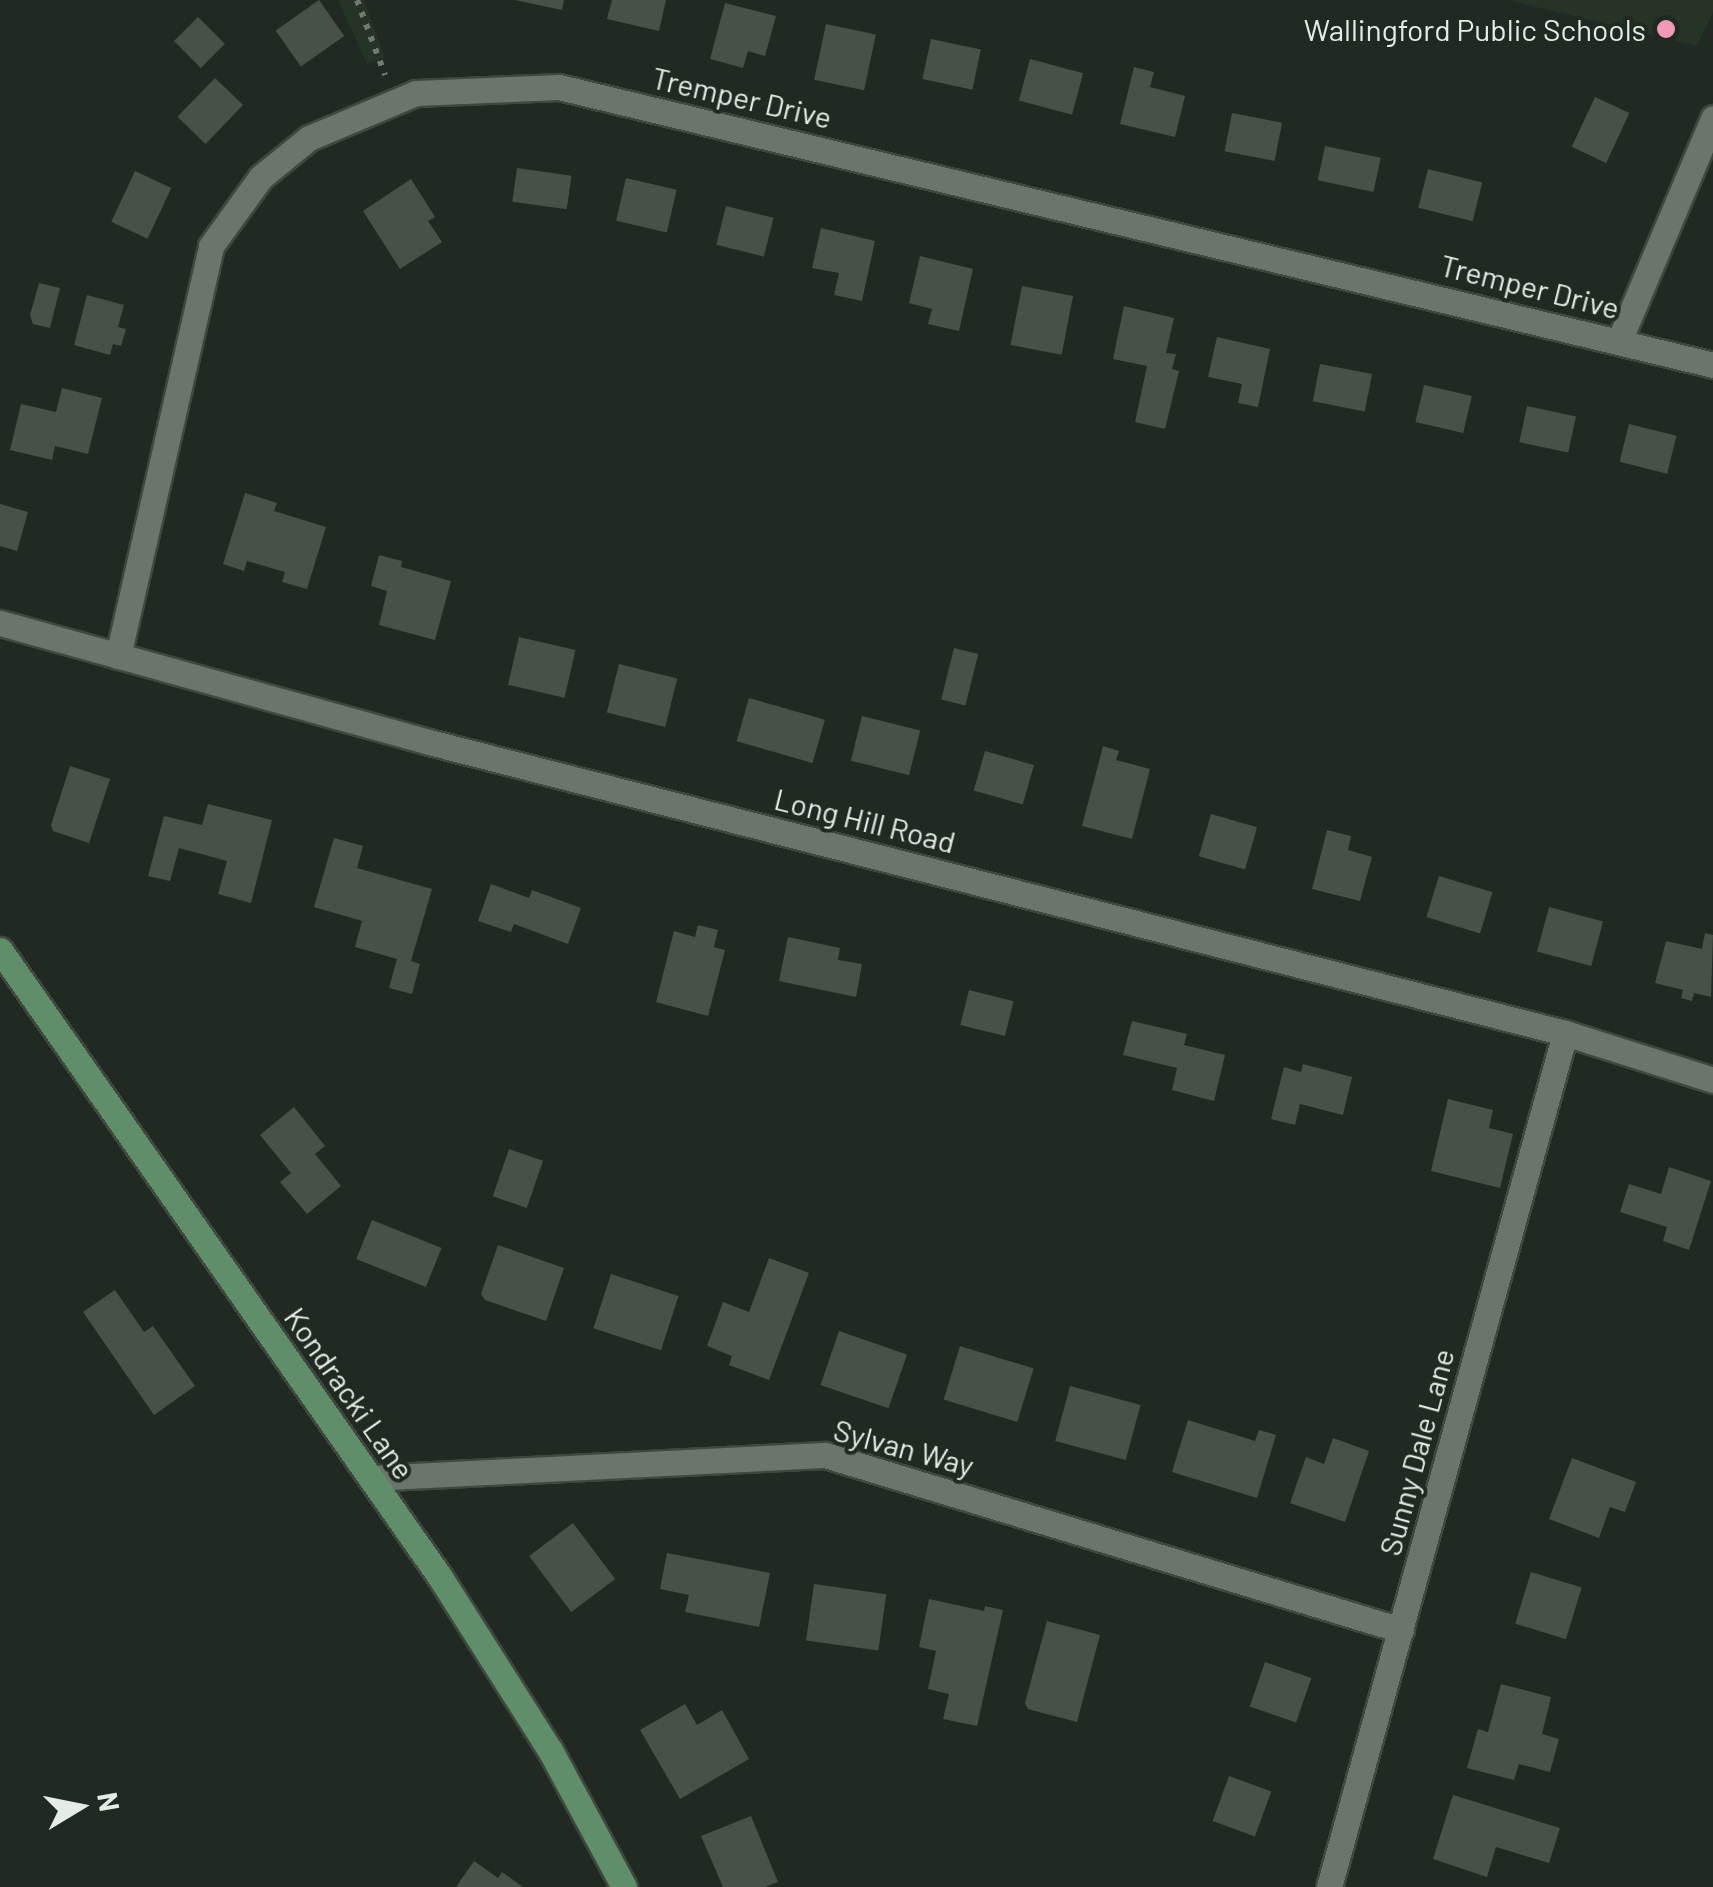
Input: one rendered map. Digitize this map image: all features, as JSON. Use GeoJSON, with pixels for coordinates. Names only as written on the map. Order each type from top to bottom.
{"type":"FeatureCollection","features":[{"type":"Feature","properties":{"kind":"main road","name":"Kondracki Lane"},"geometry":{"type":"LineString","coordinates":[[0,950],[371,1478],[519,1699],[624,1887]]}},
{"type":"Feature","properties":{"kind":"street","name":"Tremper Drive"},"geometry":{"type":"LineString","coordinates":[[118,656],[211,246],[261,177],[309,138],[416,93],[559,87],[1713,365]]}},
{"type":"Feature","properties":{"kind":"street"},"geometry":{"type":"LineString","coordinates":[[1619,341],[1713,118]]}},
{"type":"Feature","properties":{"kind":"street","name":"Long Hill Road"},"geometry":{"type":"LineString","coordinates":[[0,622],[429,742],[1565,1034],[1713,1080]]}},
{"type":"Feature","properties":{"kind":"street","name":"Sunny Dale Lane"},"geometry":{"type":"LineString","coordinates":[[1329,1887],[1565,1034]]}},
{"type":"Feature","properties":{"kind":"street","name":"Sylvan Way"},"geometry":{"type":"LineString","coordinates":[[371,1478],[826,1455],[1400,1630]]}},
{"type":"Feature","properties":{"kind":"path"},"geometry":{"type":"LineString","coordinates":[[357,0],[394,100]]}},
{"type":"Feature","properties":{"kind":"shaded area"},"geometry":{"type":"Polygon","coordinates":[[[338,0],[364,0],[385,58],[367,64],[338,0]]]}},
{"type":"Feature","properties":{"kind":"shaded area","name":"Wallingford Public Schools"},"geometry":{"type":"Polygon","coordinates":[[[1508,0],[1713,0],[1713,12],[1697,46],[1508,0]]]}},
{"type":"Feature","properties":{"kind":"building"},"geometry":{"type":"Polygon","coordinates":[[[319,0],[344,36],[301,66],[276,30],[319,0]]]}},
{"type":"Feature","properties":{"kind":"building"},"geometry":{"type":"Polygon","coordinates":[[[515,0],[564,0],[562,10],[515,0]]]}},
{"type":"Feature","properties":{"kind":"building"},"geometry":{"type":"Polygon","coordinates":[[[612,0],[666,0],[659,31],[607,19],[612,0]]]}},
{"type":"Feature","properties":{"kind":"building"},"geometry":{"type":"Polygon","coordinates":[[[725,3],[776,16],[765,56],[748,51],[743,68],[710,59],[725,3]]]}},
{"type":"Feature","properties":{"kind":"building"},"geometry":{"type":"Polygon","coordinates":[[[198,17],[225,44],[201,68],[174,41],[198,17]]]}},
{"type":"Feature","properties":{"kind":"building"},"geometry":{"type":"Polygon","coordinates":[[[826,24],[876,35],[864,90],[814,80],[826,24]]]}},
{"type":"Feature","properties":{"kind":"building"},"geometry":{"type":"Polygon","coordinates":[[[931,39],[981,50],[972,90],[922,79],[931,39]]]}},
{"type":"Feature","properties":{"kind":"building"},"geometry":{"type":"Polygon","coordinates":[[[1030,59],[1083,73],[1072,115],[1019,101],[1030,59]]]}},
{"type":"Feature","properties":{"kind":"building"},"geometry":{"type":"Polygon","coordinates":[[[1134,67],[1154,72],[1150,87],[1185,96],[1175,137],[1120,124],[1134,67]]]}},
{"type":"Feature","properties":{"kind":"building"},"geometry":{"type":"Polygon","coordinates":[[[215,78],[243,105],[206,144],[177,117],[215,78]]]}},
{"type":"Feature","properties":{"kind":"building"},"geometry":{"type":"Polygon","coordinates":[[[1595,97],[1629,113],[1606,163],[1572,147],[1595,97]]]}},
{"type":"Feature","properties":{"kind":"building"},"geometry":{"type":"Polygon","coordinates":[[[1232,113],[1282,123],[1275,161],[1225,151],[1232,113]]]}},
{"type":"Feature","properties":{"kind":"building"},"geometry":{"type":"Polygon","coordinates":[[[1325,146],[1381,158],[1373,192],[1318,180],[1325,146]]]}},
{"type":"Feature","properties":{"kind":"building"},"geometry":{"type":"Polygon","coordinates":[[[517,168],[571,176],[567,209],[512,202],[517,168]]]}},
{"type":"Feature","properties":{"kind":"building"},"geometry":{"type":"Polygon","coordinates":[[[1428,169],[1482,183],[1473,221],[1418,208],[1428,169]]]}},
{"type":"Feature","properties":{"kind":"building"},"geometry":{"type":"Polygon","coordinates":[[[135,171],[171,188],[148,239],[111,222],[135,171]]]}},
{"type":"Feature","properties":{"kind":"building"},"geometry":{"type":"Polygon","coordinates":[[[626,178],[677,190],[667,233],[616,221],[626,178]]]}},
{"type":"Feature","properties":{"kind":"building"},"geometry":{"type":"Polygon","coordinates":[[[411,179],[435,217],[428,221],[442,242],[400,269],[363,211],[411,179]]]}},
{"type":"Feature","properties":{"kind":"building"},"geometry":{"type":"Polygon","coordinates":[[[726,206],[774,218],[764,257],[716,245],[726,206]]]}},
{"type":"Feature","properties":{"kind":"building"},"geometry":{"type":"Polygon","coordinates":[[[821,228],[875,241],[862,301],[834,295],[839,273],[812,268],[821,228]]]}},
{"type":"Feature","properties":{"kind":"building"},"geometry":{"type":"Polygon","coordinates":[[[920,256],[973,269],[959,331],[928,324],[932,309],[909,303],[920,256]]]}},
{"type":"Feature","properties":{"kind":"building"},"geometry":{"type":"Polygon","coordinates":[[[39,283],[60,288],[50,328],[33,324],[30,315],[39,283]]]}},
{"type":"Feature","properties":{"kind":"building"},"geometry":{"type":"Polygon","coordinates":[[[1022,286],[1073,296],[1062,355],[1011,345],[1022,286]]]}},
{"type":"Feature","properties":{"kind":"building"},"geometry":{"type":"Polygon","coordinates":[[[87,295],[124,305],[118,327],[126,329],[121,346],[113,344],[110,355],[74,345],[87,295]]]}},
{"type":"Feature","properties":{"kind":"building"},"geometry":{"type":"Polygon","coordinates":[[[1124,306],[1174,318],[1166,353],[1176,354],[1172,369],[1179,371],[1165,429],[1135,422],[1147,366],[1113,359],[1124,306]]]}},
{"type":"Feature","properties":{"kind":"building"},"geometry":{"type":"Polygon","coordinates":[[[1217,337],[1270,349],[1258,407],[1238,403],[1242,384],[1208,377],[1217,337]]]}},
{"type":"Feature","properties":{"kind":"building"},"geometry":{"type":"Polygon","coordinates":[[[1320,364],[1372,374],[1365,411],[1313,401],[1320,364]]]}},
{"type":"Feature","properties":{"kind":"building"},"geometry":{"type":"Polygon","coordinates":[[[1424,385],[1472,396],[1463,433],[1415,422],[1424,385]]]}},
{"type":"Feature","properties":{"kind":"building"},"geometry":{"type":"Polygon","coordinates":[[[62,388],[102,398],[88,454],[55,446],[52,460],[10,450],[21,404],[56,412],[62,388]]]}},
{"type":"Feature","properties":{"kind":"building"},"geometry":{"type":"Polygon","coordinates":[[[1527,406],[1576,416],[1568,453],[1519,442],[1527,406]]]}},
{"type":"Feature","properties":{"kind":"building"},"geometry":{"type":"Polygon","coordinates":[[[1629,424],[1677,436],[1667,474],[1620,462],[1629,424]]]}},
{"type":"Feature","properties":{"kind":"building"},"geometry":{"type":"Polygon","coordinates":[[[245,493],[277,503],[274,511],[326,527],[307,589],[282,582],[285,572],[247,561],[244,571],[223,564],[245,493]]]}},
{"type":"Feature","properties":{"kind":"building"},"geometry":{"type":"Polygon","coordinates":[[[0,504],[28,512],[17,551],[0,546],[0,504]]]}},
{"type":"Feature","properties":{"kind":"building"},"geometry":{"type":"Polygon","coordinates":[[[379,555],[402,561],[401,567],[451,581],[435,640],[379,625],[387,591],[371,586],[379,555]]]}},
{"type":"Feature","properties":{"kind":"building"},"geometry":{"type":"Polygon","coordinates":[[[519,637],[576,650],[564,698],[508,685],[519,637]]]}},
{"type":"Feature","properties":{"kind":"building"},"geometry":{"type":"Polygon","coordinates":[[[954,648],[978,654],[965,705],[941,699],[954,648]]]}},
{"type":"Feature","properties":{"kind":"building"},"geometry":{"type":"Polygon","coordinates":[[[619,664],[677,679],[665,727],[607,713],[619,664]]]}},
{"type":"Feature","properties":{"kind":"building"},"geometry":{"type":"Polygon","coordinates":[[[749,698],[825,720],[813,763],[737,741],[749,698]]]}},
{"type":"Feature","properties":{"kind":"building"},"geometry":{"type":"Polygon","coordinates":[[[862,716],[920,731],[909,775],[851,761],[862,716]]]}},
{"type":"Feature","properties":{"kind":"building"},"geometry":{"type":"Polygon","coordinates":[[[1103,746],[1119,751],[1116,760],[1150,769],[1132,839],[1082,826],[1103,746]]]}},
{"type":"Feature","properties":{"kind":"building"},"geometry":{"type":"Polygon","coordinates":[[[985,751],[1034,765],[1023,804],[974,790],[985,751]]]}},
{"type":"Feature","properties":{"kind":"building"},"geometry":{"type":"Polygon","coordinates":[[[70,766],[110,779],[89,843],[53,831],[51,825],[70,766]]]}},
{"type":"Feature","properties":{"kind":"building"},"geometry":{"type":"Polygon","coordinates":[[[208,804],[272,820],[251,903],[218,894],[227,861],[179,848],[170,881],[148,876],[164,816],[202,825],[208,804]]]}},
{"type":"Feature","properties":{"kind":"building"},"geometry":{"type":"Polygon","coordinates":[[[1211,814],[1257,827],[1245,870],[1199,856],[1211,814]]]}},
{"type":"Feature","properties":{"kind":"building"},"geometry":{"type":"Polygon","coordinates":[[[1327,830],[1351,836],[1348,850],[1372,857],[1360,901],[1312,889],[1327,830]]]}},
{"type":"Feature","properties":{"kind":"building"},"geometry":{"type":"Polygon","coordinates":[[[334,838],[363,846],[357,868],[432,889],[411,961],[420,964],[412,994],[389,988],[397,959],[355,947],[362,921],[314,907],[334,838]]]}},
{"type":"Feature","properties":{"kind":"building"},"geometry":{"type":"Polygon","coordinates":[[[1439,876],[1493,892],[1480,933],[1426,917],[1439,876]]]}},
{"type":"Feature","properties":{"kind":"building"},"geometry":{"type":"Polygon","coordinates":[[[491,884],[529,898],[532,890],[581,908],[568,944],[514,924],[511,932],[478,921],[491,884]]]}},
{"type":"Feature","properties":{"kind":"building"},"geometry":{"type":"Polygon","coordinates":[[[1549,907],[1603,921],[1591,966],[1537,951],[1549,907]]]}},
{"type":"Feature","properties":{"kind":"building"},"geometry":{"type":"Polygon","coordinates":[[[698,925],[718,930],[714,947],[725,950],[708,1016],[656,1002],[674,931],[695,937],[698,925]]]}},
{"type":"Feature","properties":{"kind":"building"},"geometry":{"type":"Polygon","coordinates":[[[1705,933],[1713,935],[1711,997],[1694,993],[1692,1001],[1681,998],[1683,990],[1655,983],[1666,941],[1702,949],[1705,933]]]}},
{"type":"Feature","properties":{"kind":"building"},"geometry":{"type":"Polygon","coordinates":[[[788,937],[840,948],[838,960],[862,964],[856,997],[779,981],[788,937]]]}},
{"type":"Feature","properties":{"kind":"building"},"geometry":{"type":"Polygon","coordinates":[[[969,990],[1014,1001],[1005,1036],[960,1025],[969,990]]]}},
{"type":"Feature","properties":{"kind":"building"},"geometry":{"type":"Polygon","coordinates":[[[1132,1021],[1187,1034],[1184,1045],[1225,1055],[1214,1101],[1172,1090],[1177,1068],[1123,1055],[1132,1021]]]}},
{"type":"Feature","properties":{"kind":"building"},"geometry":{"type":"Polygon","coordinates":[[[1303,1064],[1352,1077],[1343,1115],[1300,1104],[1295,1125],[1271,1119],[1284,1067],[1301,1072],[1303,1064]]]}},
{"type":"Feature","properties":{"kind":"building"},"geometry":{"type":"Polygon","coordinates":[[[1448,1099],[1493,1110],[1489,1128],[1513,1134],[1500,1188],[1431,1171],[1448,1099]]]}},
{"type":"Feature","properties":{"kind":"building"},"geometry":{"type":"Polygon","coordinates":[[[294,1107],[325,1146],[315,1154],[341,1186],[307,1214],[280,1182],[291,1173],[260,1135],[294,1107]]]}},
{"type":"Feature","properties":{"kind":"building"},"geometry":{"type":"Polygon","coordinates":[[[509,1149],[543,1161],[527,1208],[493,1196],[509,1149]]]}},
{"type":"Feature","properties":{"kind":"building"},"geometry":{"type":"Polygon","coordinates":[[[1669,1167],[1711,1181],[1689,1250],[1663,1241],[1667,1227],[1620,1212],[1629,1184],[1661,1194],[1669,1167]]]}},
{"type":"Feature","properties":{"kind":"building"},"geometry":{"type":"Polygon","coordinates":[[[372,1220],[442,1248],[426,1287],[356,1259],[372,1220]]]}},
{"type":"Feature","properties":{"kind":"building"},"geometry":{"type":"Polygon","coordinates":[[[498,1245],[564,1268],[546,1321],[485,1300],[481,1294],[498,1245]]]}},
{"type":"Feature","properties":{"kind":"building"},"geometry":{"type":"Polygon","coordinates":[[[769,1258],[809,1273],[769,1380],[729,1365],[732,1356],[707,1346],[723,1302],[749,1312],[769,1258]]]}},
{"type":"Feature","properties":{"kind":"building"},"geometry":{"type":"Polygon","coordinates":[[[611,1274],[679,1296],[661,1350],[593,1328],[611,1274]]]}},
{"type":"Feature","properties":{"kind":"building"},"geometry":{"type":"Polygon","coordinates":[[[115,1290],[144,1332],[153,1326],[195,1386],[154,1415],[83,1312],[115,1290]]]}},
{"type":"Feature","properties":{"kind":"building"},"geometry":{"type":"Polygon","coordinates":[[[839,1331],[907,1354],[889,1408],[820,1385],[839,1331]]]}},
{"type":"Feature","properties":{"kind":"building"},"geometry":{"type":"Polygon","coordinates":[[[960,1346],[1034,1369],[1017,1422],[944,1400],[960,1346]]]}},
{"type":"Feature","properties":{"kind":"building"},"geometry":{"type":"Polygon","coordinates":[[[1070,1386],[1141,1405],[1126,1460],[1055,1441],[1070,1386]]]}},
{"type":"Feature","properties":{"kind":"building"},"geometry":{"type":"Polygon","coordinates":[[[1188,1420],[1255,1441],[1259,1430],[1276,1435],[1257,1498],[1172,1472],[1188,1420]]]}},
{"type":"Feature","properties":{"kind":"building"},"geometry":{"type":"Polygon","coordinates":[[[1333,1438],[1369,1451],[1345,1522],[1290,1503],[1306,1457],[1324,1464],[1333,1438]]]}},
{"type":"Feature","properties":{"kind":"building"},"geometry":{"type":"Polygon","coordinates":[[[1572,1458],[1636,1482],[1625,1512],[1610,1507],[1599,1538],[1549,1519],[1572,1458]]]}},
{"type":"Feature","properties":{"kind":"building"},"geometry":{"type":"Polygon","coordinates":[[[573,1523],[615,1579],[571,1612],[529,1556],[573,1523]]]}},
{"type":"Feature","properties":{"kind":"building"},"geometry":{"type":"Polygon","coordinates":[[[667,1553],[770,1573],[759,1627],[685,1612],[689,1595],[660,1589],[667,1553]]]}},
{"type":"Feature","properties":{"kind":"building"},"geometry":{"type":"Polygon","coordinates":[[[1531,1572],[1582,1587],[1566,1639],[1515,1624],[1531,1572]]]}},
{"type":"Feature","properties":{"kind":"building"},"geometry":{"type":"Polygon","coordinates":[[[814,1584],[886,1594],[878,1651],[806,1640],[814,1584]]]}},
{"type":"Feature","properties":{"kind":"building"},"geometry":{"type":"Polygon","coordinates":[[[929,1599],[984,1611],[985,1606],[1003,1610],[977,1726],[943,1719],[949,1694],[928,1689],[936,1651],[919,1647],[929,1599]]]}},
{"type":"Feature","properties":{"kind":"building"},"geometry":{"type":"Polygon","coordinates":[[[1047,1621],[1100,1635],[1077,1722],[1028,1709],[1025,1703],[1047,1621]]]}},
{"type":"Feature","properties":{"kind":"building"},"geometry":{"type":"Polygon","coordinates":[[[1265,1662],[1311,1678],[1296,1722],[1250,1706],[1265,1662]]]}},
{"type":"Feature","properties":{"kind":"building"},"geometry":{"type":"Polygon","coordinates":[[[1501,1684],[1551,1697],[1542,1734],[1559,1739],[1550,1772],[1519,1764],[1514,1780],[1467,1768],[1478,1729],[1488,1732],[1501,1684]]]}},
{"type":"Feature","properties":{"kind":"building"},"geometry":{"type":"Polygon","coordinates":[[[685,1704],[697,1725],[722,1710],[749,1759],[680,1799],[640,1730],[685,1704]]]}},
{"type":"Feature","properties":{"kind":"building"},"geometry":{"type":"Polygon","coordinates":[[[1229,1776],[1271,1791],[1255,1836],[1213,1821],[1229,1776]]]}},
{"type":"Feature","properties":{"kind":"building"},"geometry":{"type":"Polygon","coordinates":[[[1453,1795],[1560,1828],[1549,1863],[1496,1847],[1487,1877],[1433,1859],[1453,1795]]]}},
{"type":"Feature","properties":{"kind":"building"},"geometry":{"type":"Polygon","coordinates":[[[751,1816],[778,1882],[765,1887],[723,1887],[701,1836],[751,1816]]]}},
{"type":"Feature","properties":{"kind":"building"},"geometry":{"type":"Polygon","coordinates":[[[474,1861],[498,1878],[502,1872],[523,1887],[456,1887],[474,1861]]]}},
{"type":"Feature","properties":{"kind":"place","name":"Wallingford Public Schools"},"geometry":{"type":"Point","coordinates":[1666,29]}}]}
